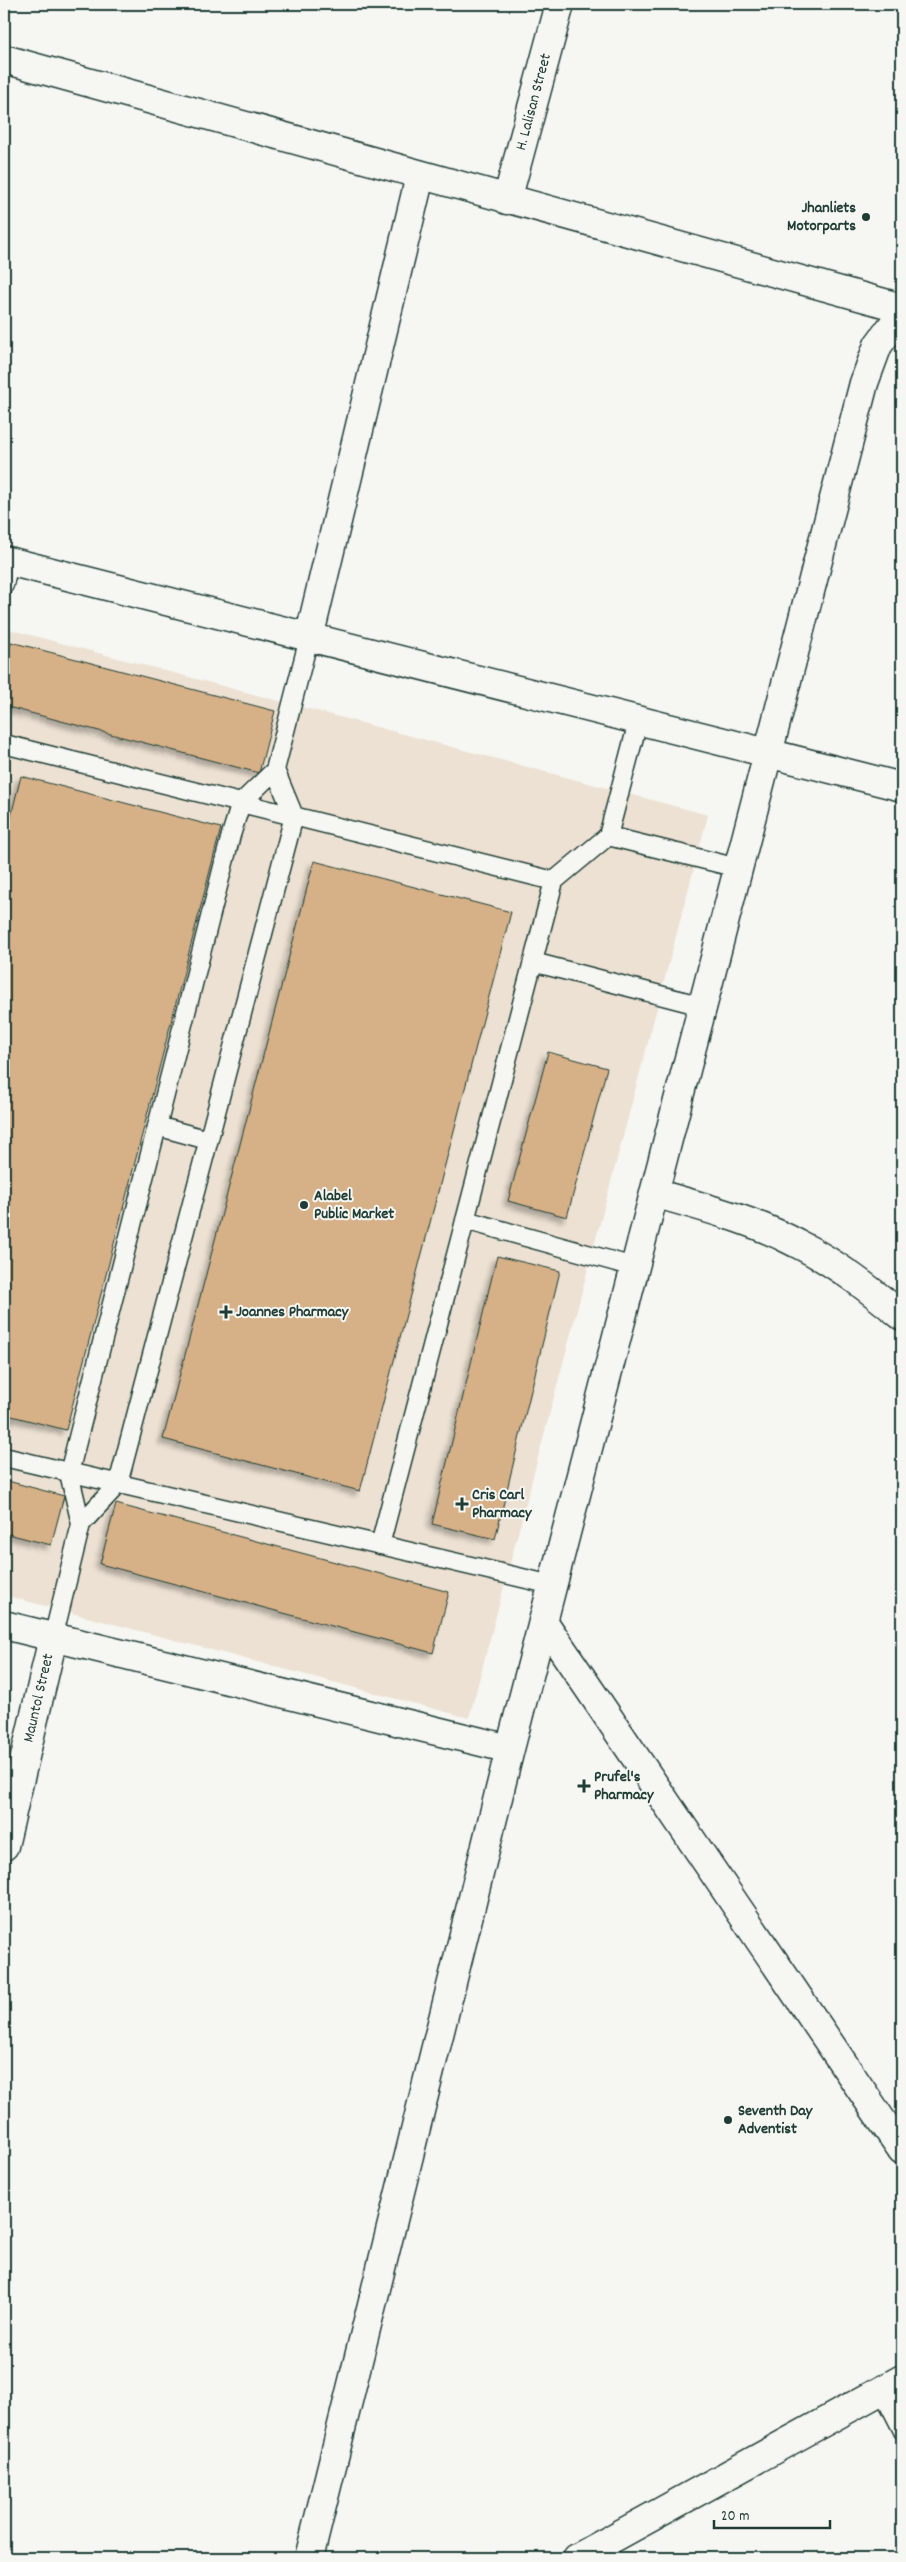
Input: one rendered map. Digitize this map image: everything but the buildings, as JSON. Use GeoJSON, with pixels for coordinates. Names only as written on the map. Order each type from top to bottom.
{"type":"FeatureCollection","features":[{"type":"Feature","properties":{"kind":"street","name":"H. Lalisan Street"},"geometry":{"type":"LineString","coordinates":[[507,200],[560,4]]}},
{"type":"Feature","properties":{"kind":"street"},"geometry":{"type":"LineString","coordinates":[[4,59],[420,176],[902,308]]}},
{"type":"Feature","properties":{"kind":"street"},"geometry":{"type":"LineString","coordinates":[[309,638],[420,176]]}},
{"type":"Feature","properties":{"kind":"street"},"geometry":{"type":"LineString","coordinates":[[309,2558],[510,1749],[864,382],[878,345],[902,313]]}},
{"type":"Feature","properties":{"kind":"street"},"geometry":{"type":"LineString","coordinates":[[5,569],[309,638],[902,787]]}},
{"type":"Feature","properties":{"kind":"street"},"geometry":{"type":"LineString","coordinates":[[654,1193],[730,1214],[798,1243],[859,1281],[902,1316]]}},
{"type":"Feature","properties":{"kind":"street"},"geometry":{"type":"LineString","coordinates":[[543,1621],[902,2150]]}},
{"type":"Feature","properties":{"kind":"street"},"geometry":{"type":"LineString","coordinates":[[4,1624],[53,1638],[510,1749]]}},
{"type":"Feature","properties":{"kind":"street","name":"Mauntol Street"},"geometry":{"type":"LineString","coordinates":[[4,1846],[53,1638]]}},
{"type":"Feature","properties":{"kind":"street"},"geometry":{"type":"LineString","coordinates":[[577,2558],[892,2385]]}},
{"type":"Feature","properties":{"kind":"lane"},"geometry":{"type":"LineString","coordinates":[[53,1638],[81,1524],[69,1474],[231,835],[242,803],[275,770],[309,638]]}},
{"type":"Feature","properties":{"kind":"lane"},"geometry":{"type":"LineString","coordinates":[[380,1545],[554,881],[608,836],[638,722]]}},
{"type":"Feature","properties":{"kind":"lane"},"geometry":{"type":"LineString","coordinates":[[4,744],[554,881]]}},
{"type":"Feature","properties":{"kind":"lane"},"geometry":{"type":"LineString","coordinates":[[81,1524],[118,1484],[294,816],[275,770]]}},
{"type":"Feature","properties":{"kind":"lane"},"geometry":{"type":"LineString","coordinates":[[608,836],[738,868]]}},
{"type":"Feature","properties":{"kind":"lane"},"geometry":{"type":"LineString","coordinates":[[533,962],[702,1006]]}},
{"type":"Feature","properties":{"kind":"lane"},"geometry":{"type":"LineString","coordinates":[[157,1126],[208,1140]]}},
{"type":"Feature","properties":{"kind":"lane"},"geometry":{"type":"LineString","coordinates":[[466,1220],[634,1267]]}},
{"type":"Feature","properties":{"kind":"lane"},"geometry":{"type":"LineString","coordinates":[[4,1457],[69,1474],[552,1585]]}},
{"type":"Feature","properties":{"kind":"lane"},"geometry":{"type":"LineString","coordinates":[[892,2385],[902,2429]]}},
{"type":"Feature","properties":{"kind":"shaded area","name":"Alabel Public Market"},"geometry":{"type":"Polygon","coordinates":[[[4,628],[708,815],[469,1718],[4,1595],[4,628]]]}},
{"type":"Feature","properties":{"kind":"place","name":"Jhanliets Motorparts"},"geometry":{"type":"Point","coordinates":[866,217]}},
{"type":"Feature","properties":{"kind":"place","name":"Alabel Public Market"},"geometry":{"type":"Point","coordinates":[304,1205]}},
{"type":"Feature","properties":{"kind":"place","name":"Joannes Pharmacy"},"geometry":{"type":"Point","coordinates":[226,1312]}},
{"type":"Feature","properties":{"kind":"place","name":"Cris Carl Pharmacy"},"geometry":{"type":"Point","coordinates":[462,1504]}},
{"type":"Feature","properties":{"kind":"place","name":"Prufel's Pharmacy"},"geometry":{"type":"Point","coordinates":[584,1786]}},
{"type":"Feature","properties":{"kind":"place","name":"Seventh Day Adventist"},"geometry":{"type":"Point","coordinates":[728,2120]}}]}
